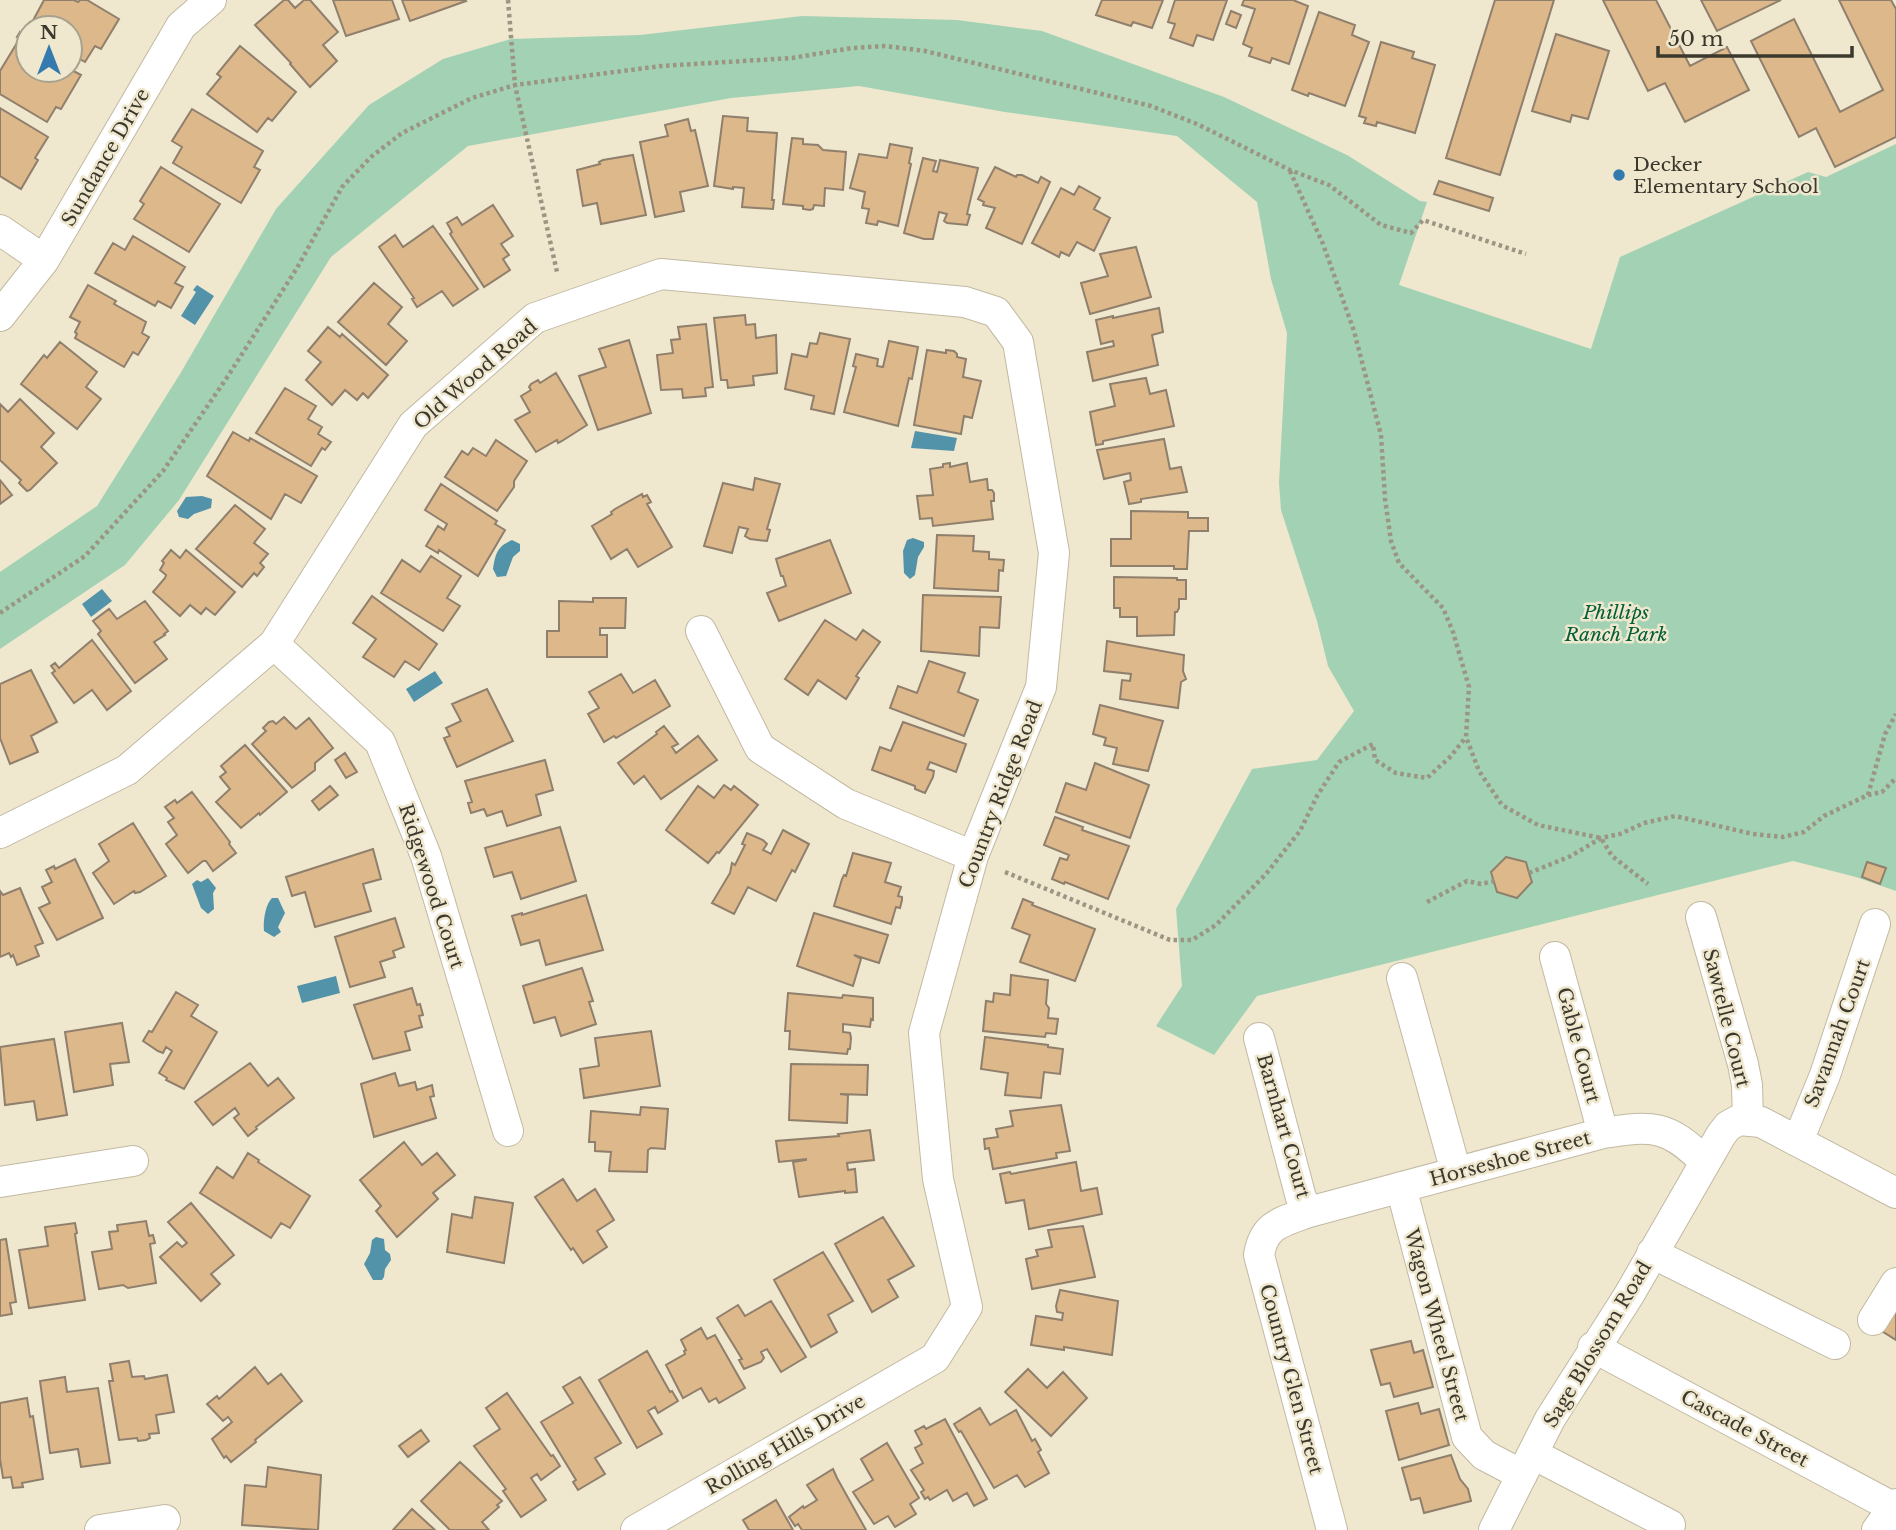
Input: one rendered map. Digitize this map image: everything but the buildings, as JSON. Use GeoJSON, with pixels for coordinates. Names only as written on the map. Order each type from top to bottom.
{"type":"FeatureCollection","features":[{"type":"Feature","properties":{"kind":"street","name":"Sundance Drive"},"geometry":{"type":"LineString","coordinates":[[0,316],[44,260],[181,26],[211,0]]}},
{"type":"Feature","properties":{"kind":"street"},"geometry":{"type":"LineString","coordinates":[[0,230],[44,260]]}},
{"type":"Feature","properties":{"kind":"street","name":"Old Wood Road"},"geometry":{"type":"LineString","coordinates":[[0,832],[127,769],[274,644],[414,425],[535,318],[662,274],[965,302],[996,312],[1018,342]]}},
{"type":"Feature","properties":{"kind":"street","name":"Country Ridge Road"},"geometry":{"type":"LineString","coordinates":[[935,1358],[967,1307],[938,1179],[924,1033],[973,856],[1041,687],[1054,553],[1018,342]]}},
{"type":"Feature","properties":{"kind":"street"},"geometry":{"type":"LineString","coordinates":[[701,631],[760,748],[846,804],[973,856]]}},
{"type":"Feature","properties":{"kind":"street","name":"Ridgewood Court"},"geometry":{"type":"LineString","coordinates":[[274,644],[380,742],[426,856],[508,1130]]}},
{"type":"Feature","properties":{"kind":"street","name":"Sawtelle Court"},"geometry":{"type":"LineString","coordinates":[[1701,917],[1743,1064],[1748,1120]]}},
{"type":"Feature","properties":{"kind":"street","name":"Savannah Court"},"geometry":{"type":"LineString","coordinates":[[1798,1141],[1825,1075],[1875,924]]}},
{"type":"Feature","properties":{"kind":"street","name":"Gable Court"},"geometry":{"type":"LineString","coordinates":[[1556,957],[1603,1133]]}},
{"type":"Feature","properties":{"kind":"street"},"geometry":{"type":"LineString","coordinates":[[1402,978],[1456,1172]]}},
{"type":"Feature","properties":{"kind":"street","name":"Barnhart Court"},"geometry":{"type":"LineString","coordinates":[[1259,1038],[1301,1198],[1309,1212],[1280,1222],[1269,1229]]}},
{"type":"Feature","properties":{"kind":"street","name":"Sage Blossom Road"},"geometry":{"type":"LineString","coordinates":[[1494,1530],[1550,1419],[1593,1347],[1629,1294],[1705,1162],[1728,1126],[1739,1120],[1748,1120]]}},
{"type":"Feature","properties":{"kind":"street"},"geometry":{"type":"LineString","coordinates":[[1748,1120],[1761,1122],[1896,1193]]}},
{"type":"Feature","properties":{"kind":"street","name":"Horseshoe Street"},"geometry":{"type":"LineString","coordinates":[[1309,1212],[1603,1133],[1634,1128],[1654,1128],[1672,1135],[1688,1145],[1705,1162]]}},
{"type":"Feature","properties":{"kind":"street"},"geometry":{"type":"LineString","coordinates":[[0,1182],[134,1161]]}},
{"type":"Feature","properties":{"kind":"street","name":"Wagon Wheel Street"},"geometry":{"type":"LineString","coordinates":[[1401,1187],[1467,1437],[1484,1455],[1528,1465],[1670,1525]]}},
{"type":"Feature","properties":{"kind":"street","name":"Country Glen Street"},"geometry":{"type":"LineString","coordinates":[[1269,1229],[1261,1240],[1259,1255],[1332,1530]]}},
{"type":"Feature","properties":{"kind":"street"},"geometry":{"type":"LineString","coordinates":[[1652,1253],[1835,1344]]}},
{"type":"Feature","properties":{"kind":"street"},"geometry":{"type":"LineString","coordinates":[[1873,1320],[1896,1283]]}},
{"type":"Feature","properties":{"kind":"street","name":"Cascade Street"},"geometry":{"type":"LineString","coordinates":[[1593,1347],[1891,1513]]}},
{"type":"Feature","properties":{"kind":"street","name":"Rolling Hills Drive"},"geometry":{"type":"LineString","coordinates":[[636,1530],[669,1522],[935,1358]]}},
{"type":"Feature","properties":{"kind":"street"},"geometry":{"type":"LineString","coordinates":[[100,1530],[165,1520]]}},
{"type":"Feature","properties":{"kind":"path"},"geometry":{"type":"LineString","coordinates":[[508,0],[515,85],[557,272]]}},
{"type":"Feature","properties":{"kind":"path"},"geometry":{"type":"LineString","coordinates":[[0,613],[85,556],[163,471],[297,268],[342,187],[371,157],[402,133],[471,98],[515,85],[662,66],[792,58],[852,47],[925,51],[1151,106],[1197,124],[1290,170],[1329,185],[1381,225],[1411,233],[1423,220],[1526,254]]}},
{"type":"Feature","properties":{"kind":"path"},"geometry":{"type":"LineString","coordinates":[[1290,170],[1323,244],[1354,331],[1381,435],[1385,499],[1399,564],[1443,608],[1453,632],[1469,687],[1466,737],[1479,771],[1502,805],[1538,825],[1601,838],[1612,856],[1648,884]]}},
{"type":"Feature","properties":{"kind":"path"},"geometry":{"type":"LineString","coordinates":[[1868,796],[1885,734],[1896,714]]}},
{"type":"Feature","properties":{"kind":"path"},"geometry":{"type":"LineString","coordinates":[[1005,872],[1170,940],[1192,940],[1216,925],[1266,874],[1300,831],[1317,796],[1339,762],[1373,744],[1375,760],[1396,773],[1427,778],[1450,757],[1466,737]]}},
{"type":"Feature","properties":{"kind":"path"},"geometry":{"type":"LineString","coordinates":[[1529,873],[1571,856],[1601,838],[1620,834],[1644,823],[1675,816],[1753,834],[1783,837],[1804,832],[1824,816],[1882,792],[1896,778]]}},
{"type":"Feature","properties":{"kind":"path"},"geometry":{"type":"LineString","coordinates":[[1427,902],[1467,881],[1481,884],[1494,881]]}},
{"type":"Feature","properties":{"kind":"green space","name":"Phillips Ranch Park"},"geometry":{"type":"Polygon","coordinates":[[[802,16],[957,20],[1042,31],[1224,97],[1347,155],[1420,201],[1427,202],[1399,285],[1591,349],[1620,257],[1808,172],[1826,177],[1896,144],[1896,891],[1856,877],[1793,861],[1257,996],[1214,1055],[1156,1026],[1182,986],[1176,909],[1252,769],[1317,760],[1354,711],[1328,666],[1317,621],[1281,510],[1279,483],[1287,333],[1271,279],[1257,202],[1177,136],[1005,112],[859,86],[731,98],[468,146],[331,257],[179,500],[125,565],[0,649],[0,572],[97,506],[180,374],[276,209],[369,105],[443,59],[511,39],[640,35],[802,16]]]}},
{"type":"Feature","properties":{"kind":"water"},"geometry":{"type":"Polygon","coordinates":[[[197,285],[214,296],[195,325],[181,316],[196,292],[193,290],[197,285]]]}},
{"type":"Feature","properties":{"kind":"water"},"geometry":{"type":"Polygon","coordinates":[[[915,431],[957,438],[954,451],[911,448],[915,431]]]}},
{"type":"Feature","properties":{"kind":"water"},"geometry":{"type":"Polygon","coordinates":[[[202,496],[212,499],[211,508],[188,519],[179,517],[177,511],[186,497],[202,496]]]}},
{"type":"Feature","properties":{"kind":"water"},"geometry":{"type":"Polygon","coordinates":[[[913,538],[924,542],[924,547],[918,557],[915,575],[910,579],[904,573],[903,551],[907,540],[913,538]]]}},
{"type":"Feature","properties":{"kind":"water"},"geometry":{"type":"Polygon","coordinates":[[[512,540],[520,544],[520,551],[513,557],[506,576],[497,577],[493,569],[496,554],[503,545],[512,540]]]}},
{"type":"Feature","properties":{"kind":"water"},"geometry":{"type":"Polygon","coordinates":[[[102,589],[112,601],[91,617],[82,604],[102,589]]]}},
{"type":"Feature","properties":{"kind":"water"},"geometry":{"type":"Polygon","coordinates":[[[435,671],[443,683],[414,702],[406,689],[435,671]]]}},
{"type":"Feature","properties":{"kind":"water"},"geometry":{"type":"Polygon","coordinates":[[[208,878],[216,888],[213,893],[214,909],[208,914],[201,908],[192,884],[208,878]]]}},
{"type":"Feature","properties":{"kind":"water"},"geometry":{"type":"Polygon","coordinates":[[[272,898],[278,898],[285,913],[278,927],[281,932],[274,937],[264,931],[266,909],[272,898]]]}},
{"type":"Feature","properties":{"kind":"water"},"geometry":{"type":"Polygon","coordinates":[[[336,976],[340,993],[302,1003],[297,986],[336,976]]]}},
{"type":"Feature","properties":{"kind":"water"},"geometry":{"type":"Polygon","coordinates":[[[376,1237],[384,1239],[385,1250],[390,1254],[391,1260],[382,1280],[373,1280],[364,1264],[370,1253],[372,1240],[376,1237]]]}},
{"type":"Feature","properties":{"kind":"place","name":"Decker Elementary School"},"geometry":{"type":"Point","coordinates":[1619,175]}}]}
